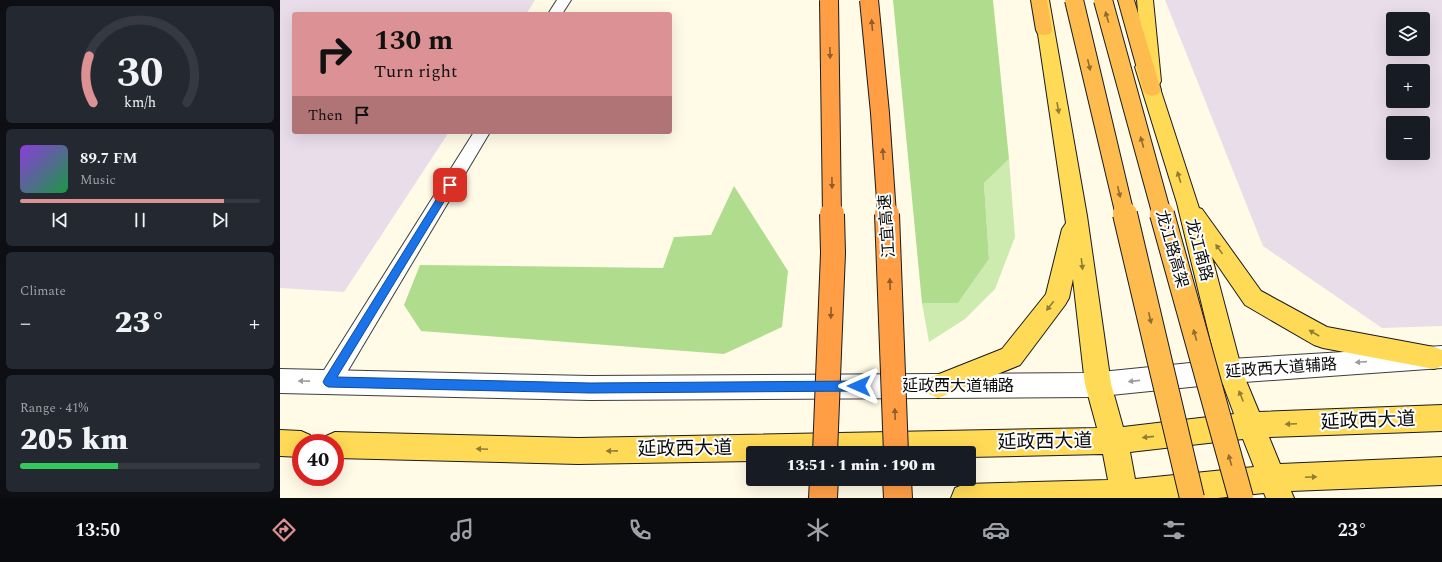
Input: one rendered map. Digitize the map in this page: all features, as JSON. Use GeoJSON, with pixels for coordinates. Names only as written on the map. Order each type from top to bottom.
{"type":"FeatureCollection","features":[{"type":"Feature","properties":{"kind":"highway"},"geometry":{"type":"LineString","coordinates":[[825,446],[833,253],[829,0]]}},
{"type":"Feature","properties":{"kind":"highway","name":"江宜高速"},"geometry":{"type":"LineString","coordinates":[[869,0],[880,113],[889,252],[896,446]]}},
{"type":"Feature","properties":{"kind":"highway"},"geometry":{"type":"LineString","coordinates":[[1074,0],[1192,498]]}},
{"type":"Feature","properties":{"kind":"highway","name":"龙江路高架"},"geometry":{"type":"LineString","coordinates":[[1102,0],[1241,498]]}},
{"type":"Feature","properties":{"kind":"highway"},"geometry":{"type":"LineString","coordinates":[[1126,0],[1152,90]]}},
{"type":"Feature","properties":{"kind":"highway"},"geometry":{"type":"LineString","coordinates":[[823,498],[824,486]]}},
{"type":"Feature","properties":{"kind":"highway"},"geometry":{"type":"LineString","coordinates":[[897,486],[898,498]]}},
{"type":"Feature","properties":{"kind":"main road"},"geometry":{"type":"LineString","coordinates":[[1036,0],[1044,30]]}},
{"type":"Feature","properties":{"kind":"main road"},"geometry":{"type":"LineString","coordinates":[[1040,0],[1076,216],[1098,384],[1114,441],[1124,496]]}},
{"type":"Feature","properties":{"kind":"main road","name":"龙江南路"},"geometry":{"type":"LineString","coordinates":[[1120,0],[1152,90],[1187,203],[1230,370],[1277,488]]}},
{"type":"Feature","properties":{"kind":"main road"},"geometry":{"type":"LineString","coordinates":[[1145,0],[1152,90]]}},
{"type":"Feature","properties":{"kind":"main road"},"geometry":{"type":"LineString","coordinates":[[1187,203],[1253,298],[1322,338],[1438,358]]}},
{"type":"Feature","properties":{"kind":"main road"},"geometry":{"type":"LineString","coordinates":[[938,386],[1011,356],[1056,298],[1076,216]]}},
{"type":"Feature","properties":{"kind":"main road","name":"延政西大道"},"geometry":{"type":"LineString","coordinates":[[344,445],[578,451],[1114,441],[1253,425],[1442,418]]}},
{"type":"Feature","properties":{"kind":"main road"},"geometry":{"type":"LineString","coordinates":[[280,443],[292,444]]}},
{"type":"Feature","properties":{"kind":"main road"},"geometry":{"type":"LineString","coordinates":[[965,498],[1124,496],[1277,488],[1442,472]]}},
{"type":"Feature","properties":{"kind":"street"},"geometry":{"type":"LineString","coordinates":[[556,12],[564,0]]}},
{"type":"Feature","properties":{"kind":"street"},"geometry":{"type":"LineString","coordinates":[[328,382],[481,134]]}},
{"type":"Feature","properties":{"kind":"street","name":"延政西大道辅路"},"geometry":{"type":"LineString","coordinates":[[280,381],[590,388],[1098,384],[1230,370],[1438,358]]}},
{"type":"Feature","properties":{"kind":"shaded area"},"geometry":{"type":"Polygon","coordinates":[[[280,0],[535,0],[527,12],[292,12],[292,134],[448,134],[344,292],[280,288],[280,0]]]}},
{"type":"Feature","properties":{"kind":"shaded area"},"geometry":{"type":"Polygon","coordinates":[[[1165,0],[1442,0],[1442,326],[1382,328],[1263,246],[1165,0]]]}},
{"type":"Feature","properties":{"kind":"green space"},"geometry":{"type":"Polygon","coordinates":[[[893,0],[993,0],[1009,159],[984,183],[989,259],[958,303],[922,303],[893,0]]]}},
{"type":"Feature","properties":{"kind":"green space"},"geometry":{"type":"Polygon","coordinates":[[[1009,159],[1015,237],[995,289],[965,319],[929,342],[922,303],[958,303],[989,259],[984,183],[1009,159]]]}},
{"type":"Feature","properties":{"kind":"green space"},"geometry":{"type":"Polygon","coordinates":[[[734,186],[788,271],[782,327],[724,354],[421,331],[404,305],[420,265],[663,268],[674,237],[711,235],[734,186]]]}},
{"type":"Feature","properties":{"kind":"route"},"geometry":{"type":"LineString","coordinates":[[450,185],[328,382],[590,388],[859,386]]}}]}
